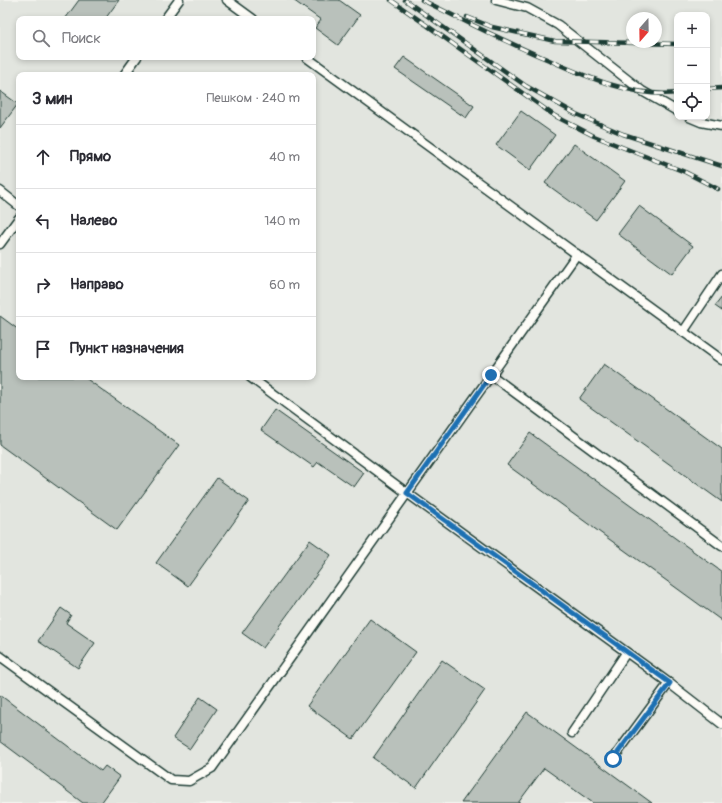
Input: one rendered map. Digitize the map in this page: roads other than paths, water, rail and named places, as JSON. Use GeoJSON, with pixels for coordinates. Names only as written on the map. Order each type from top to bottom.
{"type":"FeatureCollection","features":[{"type":"Feature","properties":{"kind":"lane"},"geometry":{"type":"LineString","coordinates":[[167,16],[179,0]]}},
{"type":"Feature","properties":{"kind":"lane"},"geometry":{"type":"LineString","coordinates":[[227,0],[249,16]]}},
{"type":"Feature","properties":{"kind":"lane"},"geometry":{"type":"LineString","coordinates":[[496,0],[527,8],[558,26],[642,91],[674,109]]}},
{"type":"Feature","properties":{"kind":"lane"},"geometry":{"type":"LineString","coordinates":[[126,72],[135,60]]}},
{"type":"Feature","properties":{"kind":"lane"},"geometry":{"type":"LineString","coordinates":[[310,60],[722,360]]}},
{"type":"Feature","properties":{"kind":"lane"},"geometry":{"type":"LineString","coordinates":[[696,120],[722,126]]}},
{"type":"Feature","properties":{"kind":"lane"},"geometry":{"type":"LineString","coordinates":[[0,192],[16,204]]}},
{"type":"Feature","properties":{"kind":"lane"},"geometry":{"type":"LineString","coordinates":[[0,244],[16,222]]}},
{"type":"Feature","properties":{"kind":"lane"},"geometry":{"type":"LineString","coordinates":[[0,656],[171,780],[189,781],[212,768],[577,254]]}},
{"type":"Feature","properties":{"kind":"lane"},"geometry":{"type":"LineString","coordinates":[[683,332],[722,274]]}},
{"type":"Feature","properties":{"kind":"lane"},"geometry":{"type":"LineString","coordinates":[[491,375],[722,546]]}},
{"type":"Feature","properties":{"kind":"lane"},"geometry":{"type":"LineString","coordinates":[[254,380],[626,653],[670,683],[722,724]]}},
{"type":"Feature","properties":{"kind":"lane"},"geometry":{"type":"LineString","coordinates":[[572,733],[626,653]]}},
{"type":"Feature","properties":{"kind":"lane"},"geometry":{"type":"LineString","coordinates":[[613,759],[670,683]]}},
{"type":"Feature","properties":{"kind":"railway"},"geometry":{"type":"LineString","coordinates":[[391,0],[555,116],[594,136],[685,172],[718,189]]}},
{"type":"Feature","properties":{"kind":"railway"},"geometry":{"type":"LineString","coordinates":[[405,0],[526,86],[576,114],[623,134],[722,166]]}},
{"type":"Feature","properties":{"kind":"railway"},"geometry":{"type":"LineString","coordinates":[[422,0],[517,46],[563,67],[595,79],[628,89],[661,94],[674,93]]}},
{"type":"Feature","properties":{"kind":"railway"},"geometry":{"type":"LineString","coordinates":[[467,17],[492,27],[555,41],[674,44]]}},
{"type":"Feature","properties":{"kind":"railway"},"geometry":{"type":"LineString","coordinates":[[710,89],[722,88]]}}]}
